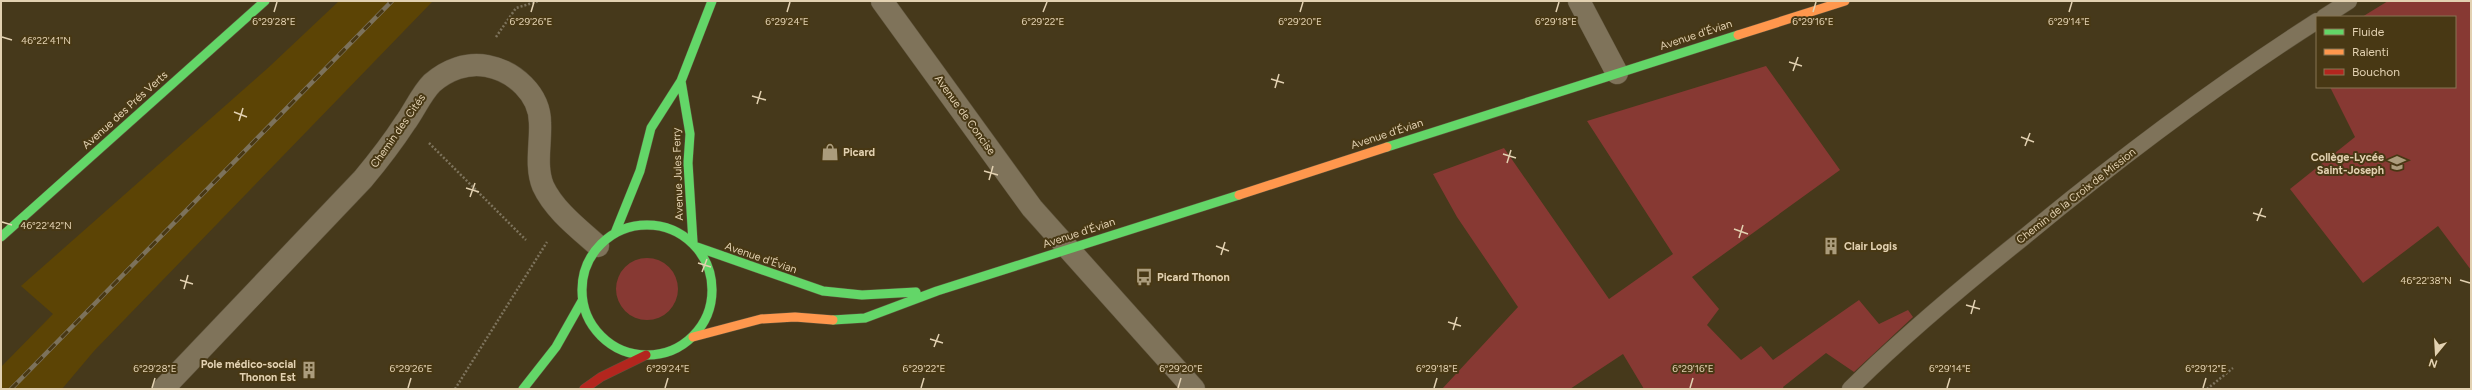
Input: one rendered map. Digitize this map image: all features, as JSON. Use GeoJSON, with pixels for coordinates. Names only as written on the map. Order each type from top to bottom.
{"type":"FeatureCollection","features":[{"type":"Feature","properties":{"kind":"street","name":"Avenue des Prés Verts"},"geometry":{"type":"LineString","coordinates":[[1,237],[265,1]]}},
{"type":"Feature","properties":{"kind":"street","name":"Avenue Jules Ferry"},"geometry":{"type":"LineString","coordinates":[[615,232],[640,171],[651,128],[681,81],[692,48],[712,1]]}},
{"type":"Feature","properties":{"kind":"street","name":"Avenue de Concise"},"geometry":{"type":"LineString","coordinates":[[882,1],[1032,208],[1067,249],[1194,389]]}},
{"type":"Feature","properties":{"kind":"street"},"geometry":{"type":"LineString","coordinates":[[1579,1],[1617,73]]}},
{"type":"Feature","properties":{"kind":"street","name":"Avenue d'Évian"},"geometry":{"type":"LineString","coordinates":[[693,337],[761,318],[795,317],[834,320],[865,318],[937,290],[1845,1]]}},
{"type":"Feature","properties":{"kind":"street","name":"Chemin des Cités"},"geometry":{"type":"LineString","coordinates":[[162,389],[363,179],[386,152],[431,85],[444,73],[461,66],[479,64],[497,68],[513,76],[527,88],[536,104],[541,121],[540,174],[544,187],[564,215],[598,246]]}},
{"type":"Feature","properties":{"kind":"street","name":"Avenue Jules Ferry"},"geometry":{"type":"LineString","coordinates":[[681,81],[690,134],[688,163],[695,245]]}},
{"type":"Feature","properties":{"kind":"street"},"geometry":{"type":"LineString","coordinates":[[584,389],[601,377],[646,355],[666,352],[682,346],[693,337],[710,310],[713,288],[708,266],[695,245],[673,229],[661,226],[637,225],[615,232],[598,246],[586,266],[582,277],[582,301],[590,322],[604,340],[624,351],[646,355]]}},
{"type":"Feature","properties":{"kind":"street","name":"Avenue d'Évian"},"geometry":{"type":"LineString","coordinates":[[695,245],[823,291],[862,295],[937,290]]}},
{"type":"Feature","properties":{"kind":"street"},"geometry":{"type":"LineString","coordinates":[[523,389],[556,347],[582,301]]}},
{"type":"Feature","properties":{"kind":"lane"},"geometry":{"type":"LineString","coordinates":[[2326,16],[2349,1]]}},
{"type":"Feature","properties":{"kind":"lane","name":"Chemin de la Croix de Mission"},"geometry":{"type":"LineString","coordinates":[[1850,389],[1964,285],[2087,185],[2230,78],[2316,23]]}},
{"type":"Feature","properties":{"kind":"path"},"geometry":{"type":"LineString","coordinates":[[479,64],[508,16],[516,8],[538,1]]}},
{"type":"Feature","properties":{"kind":"path"},"geometry":{"type":"LineString","coordinates":[[407,121],[526,240]]}},
{"type":"Feature","properties":{"kind":"path"},"geometry":{"type":"LineString","coordinates":[[455,389],[564,215]]}},
{"type":"Feature","properties":{"kind":"path"},"geometry":{"type":"LineString","coordinates":[[2207,389],[2233,368]]}},
{"type":"Feature","properties":{"kind":"shaded area"},"geometry":{"type":"Polygon","coordinates":[[[339,1],[433,1],[94,351],[62,389],[1,389],[1,367],[53,314],[21,286],[269,67],[339,1]]]}},
{"type":"Feature","properties":{"kind":"shaded area","name":"Collège-Lycée Saint-Joseph"},"geometry":{"type":"Polygon","coordinates":[[[2388,1],[2471,1],[2471,270],[2438,226],[2363,283],[2290,189],[2355,137],[2330,88],[2456,88],[2456,16],[2364,16],[2388,1]]]}},
{"type":"Feature","properties":{"kind":"shaded area"},"geometry":{"type":"Polygon","coordinates":[[[1766,66],[1840,170],[1692,277],[1719,309],[1707,325],[1741,360],[1761,346],[1773,360],[1859,300],[1879,324],[1908,310],[1913,317],[1854,372],[1826,353],[1783,387],[1784,389],[1644,389],[1623,354],[1570,389],[1442,389],[1518,307],[1457,217],[1433,174],[1504,148],[1609,299],[1673,254],[1587,121],[1766,66]]]}},
{"type":"Feature","properties":{"kind":"shaded area"},"geometry":{"type":"Polygon","coordinates":[[[647,258],[659,261],[669,267],[675,277],[678,289],[675,301],[669,311],[659,317],[647,320],[635,317],[625,311],[619,301],[616,289],[619,277],[625,267],[635,261],[647,258]]]}},
{"type":"Feature","properties":{"kind":"railway"},"geometry":{"type":"LineString","coordinates":[[11,389],[392,1]]}},
{"type":"Feature","properties":{"kind":"traffic: fast"},"geometry":{"type":"LineString","coordinates":[[1,237],[265,1]]}},
{"type":"Feature","properties":{"kind":"traffic: fast"},"geometry":{"type":"LineString","coordinates":[[615,233],[640,171],[651,128],[681,81],[712,1]]}},
{"type":"Feature","properties":{"kind":"traffic: fast"},"geometry":{"type":"LineString","coordinates":[[1387,147],[1738,35]]}},
{"type":"Feature","properties":{"kind":"traffic: fast"},"geometry":{"type":"LineString","coordinates":[[681,81],[690,134],[688,163],[693,242]]}},
{"type":"Feature","properties":{"kind":"traffic: fast"},"geometry":{"type":"LineString","coordinates":[[833,320],[865,318],[937,291],[1239,195]]}},
{"type":"Feature","properties":{"kind":"traffic: fast"},"geometry":{"type":"LineString","coordinates":[[653,225],[666,227],[678,232],[689,239],[698,248],[710,271],[712,290],[710,309],[705,321],[698,332],[689,341],[666,353],[641,355],[628,353],[616,348],[605,341],[596,332],[584,309],[582,284],[584,271],[589,259],[596,248],[605,239],[628,227],[653,225]]}},
{"type":"Feature","properties":{"kind":"traffic: fast"},"geometry":{"type":"LineString","coordinates":[[697,247],[823,291],[862,295],[916,292]]}},
{"type":"Feature","properties":{"kind":"traffic: fast"},"geometry":{"type":"LineString","coordinates":[[523,389],[556,347],[582,301]]}},
{"type":"Feature","properties":{"kind":"traffic: slow"},"geometry":{"type":"LineString","coordinates":[[1738,35],[1845,1]]}},
{"type":"Feature","properties":{"kind":"traffic: slow"},"geometry":{"type":"LineString","coordinates":[[1239,195],[1387,147]]}},
{"type":"Feature","properties":{"kind":"traffic: slow"},"geometry":{"type":"LineString","coordinates":[[693,337],[761,319],[795,317],[833,320]]}},
{"type":"Feature","properties":{"kind":"traffic: jam"},"geometry":{"type":"LineString","coordinates":[[584,389],[601,377],[646,355]]}},
{"type":"Feature","properties":{"kind":"place","name":"Picard"},"geometry":{"type":"Point","coordinates":[830,152]}},
{"type":"Feature","properties":{"kind":"place","name":"Collège-Lycée Saint-Joseph"},"geometry":{"type":"Point","coordinates":[2397,163]}},
{"type":"Feature","properties":{"kind":"place","name":"Clair Logis"},"geometry":{"type":"Point","coordinates":[1831,246]}},
{"type":"Feature","properties":{"kind":"place","name":"Picard Thonon"},"geometry":{"type":"Point","coordinates":[1144,277]}},
{"type":"Feature","properties":{"kind":"place","name":"Pole médico-social Thonon Est"},"geometry":{"type":"Point","coordinates":[309,370]}}]}
